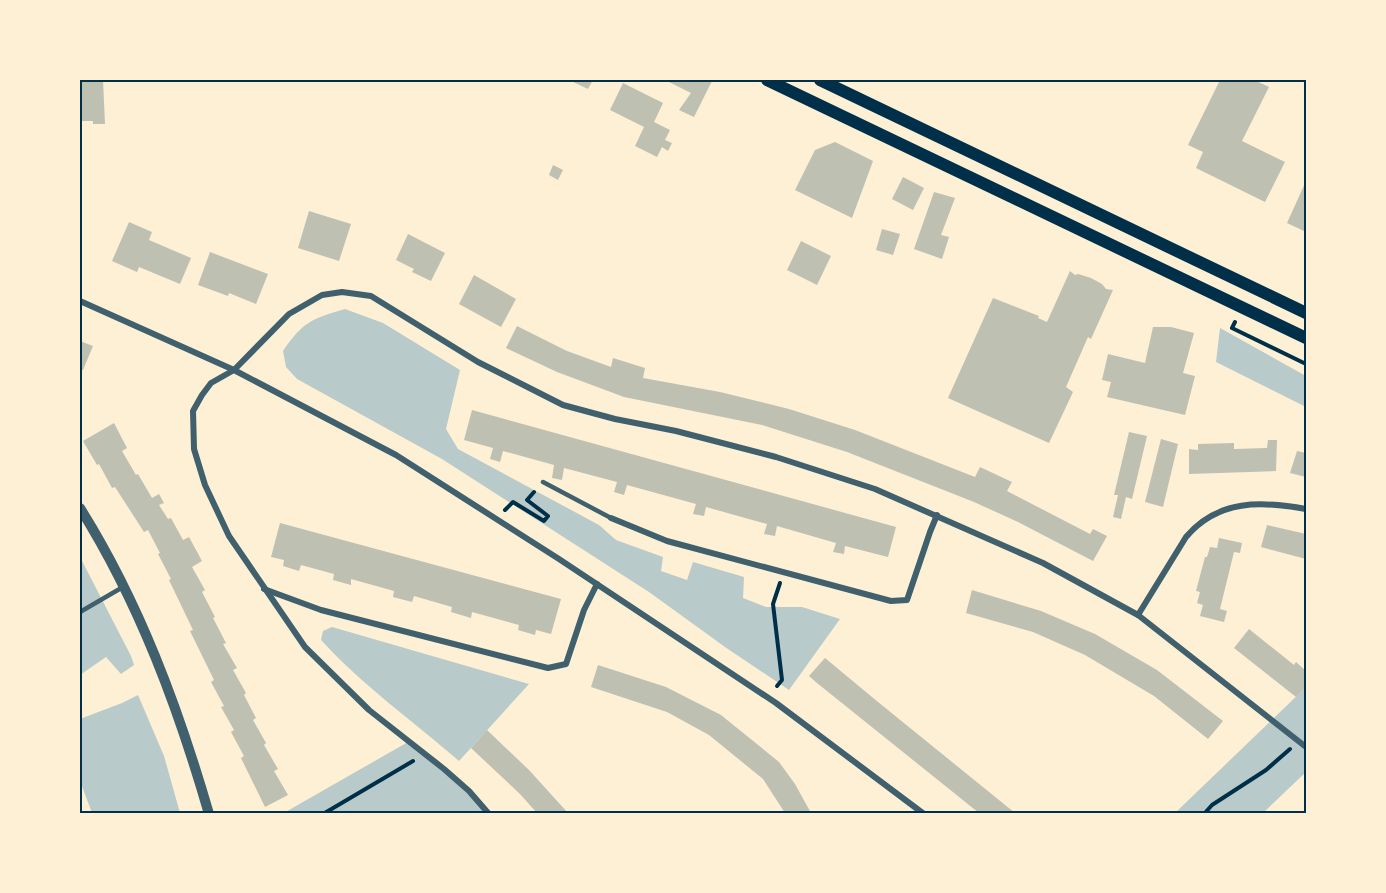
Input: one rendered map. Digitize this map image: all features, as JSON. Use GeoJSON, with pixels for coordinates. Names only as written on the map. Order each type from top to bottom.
{"type":"FeatureCollection","features":[{"type":"Feature","properties":{"kind":"main road"},"geometry":{"type":"LineString","coordinates":[[767,80],[1306,338]]}},
{"type":"Feature","properties":{"kind":"main road"},"geometry":{"type":"LineString","coordinates":[[820,80],[1306,313]]}},
{"type":"Feature","properties":{"kind":"street"},"geometry":{"type":"LineString","coordinates":[[489,813],[468,791],[425,754],[369,710],[306,647],[229,536],[205,485],[194,449],[193,411],[202,395],[211,383],[234,370],[289,314],[322,296],[342,292],[371,296],[478,362],[563,405],[776,457],[875,489],[1043,563],[1138,615],[1306,747]]}},
{"type":"Feature","properties":{"kind":"street"},"geometry":{"type":"LineString","coordinates":[[80,301],[234,370],[396,455],[597,584],[776,703],[924,813]]}},
{"type":"Feature","properties":{"kind":"street"},"geometry":{"type":"LineString","coordinates":[[1138,615],[1186,537],[1193,528],[1208,518],[1234,506],[1257,503],[1272,503],[1306,509]]}},
{"type":"Feature","properties":{"kind":"street"},"geometry":{"type":"LineString","coordinates":[[80,508],[136,611],[193,757],[209,813]]}},
{"type":"Feature","properties":{"kind":"street"},"geometry":{"type":"LineString","coordinates":[[611,518],[667,541],[891,601],[907,600],[930,531],[938,515]]}},
{"type":"Feature","properties":{"kind":"street"},"geometry":{"type":"LineString","coordinates":[[264,588],[321,610],[548,668],[566,664],[584,610],[597,584]]}},
{"type":"Feature","properties":{"kind":"lane"},"geometry":{"type":"LineString","coordinates":[[543,482],[611,518]]}},
{"type":"Feature","properties":{"kind":"lane"},"geometry":{"type":"LineString","coordinates":[[80,612],[123,587]]}},
{"type":"Feature","properties":{"kind":"path"},"geometry":{"type":"LineString","coordinates":[[513,502],[544,521],[548,516],[527,500]]}},
{"type":"Feature","properties":{"kind":"path"},"geometry":{"type":"LineString","coordinates":[[782,680],[773,604],[783,573]]}},
{"type":"Feature","properties":{"kind":"path"},"geometry":{"type":"LineString","coordinates":[[1204,813],[1212,805],[1266,770],[1299,741]]}},
{"type":"Feature","properties":{"kind":"path"},"geometry":{"type":"LineString","coordinates":[[323,813],[425,754]]}},
{"type":"Feature","properties":{"kind":"shaded area"},"geometry":{"type":"Polygon","coordinates":[[[345,309],[383,323],[460,370],[446,429],[458,449],[599,525],[616,540],[663,557],[661,571],[687,580],[693,562],[744,577],[743,598],[766,607],[802,607],[840,619],[789,690],[649,592],[442,459],[297,379],[286,367],[283,351],[296,334],[309,323],[345,309]]]}},
{"type":"Feature","properties":{"kind":"shaded area"},"geometry":{"type":"Polygon","coordinates":[[[1220,328],[1306,376],[1306,407],[1216,362],[1220,328]]]}},
{"type":"Feature","properties":{"kind":"shaded area"},"geometry":{"type":"Polygon","coordinates":[[[80,557],[131,656],[134,665],[121,674],[106,657],[80,675],[80,557]]]}},
{"type":"Feature","properties":{"kind":"shaded area"},"geometry":{"type":"Polygon","coordinates":[[[332,627],[529,684],[459,761],[371,688],[321,640],[323,631],[332,627]]]}},
{"type":"Feature","properties":{"kind":"shaded area"},"geometry":{"type":"Polygon","coordinates":[[[1306,687],[1306,772],[1263,813],[1174,814],[1306,687]]]}},
{"type":"Feature","properties":{"kind":"shaded area"},"geometry":{"type":"Polygon","coordinates":[[[138,695],[164,756],[180,813],[92,813],[80,781],[80,719],[138,695]]]}},
{"type":"Feature","properties":{"kind":"shaded area"},"geometry":{"type":"Polygon","coordinates":[[[408,742],[425,754],[489,814],[282,814],[408,742]]]}},
{"type":"Feature","properties":{"kind":"building"},"geometry":{"type":"Polygon","coordinates":[[[80,80],[103,80],[105,124],[80,121],[80,80]]]}},
{"type":"Feature","properties":{"kind":"building"},"geometry":{"type":"Polygon","coordinates":[[[569,80],[593,80],[588,89],[569,80]]]}},
{"type":"Feature","properties":{"kind":"building"},"geometry":{"type":"Polygon","coordinates":[[[668,80],[712,81],[694,117],[679,110],[691,93],[668,80]]]}},
{"type":"Feature","properties":{"kind":"building"},"geometry":{"type":"Polygon","coordinates":[[[1220,80],[1254,80],[1269,87],[1242,141],[1285,162],[1265,202],[1196,168],[1203,152],[1188,145],[1220,80]]]}},
{"type":"Feature","properties":{"kind":"building"},"geometry":{"type":"Polygon","coordinates":[[[623,83],[663,103],[654,122],[670,130],[665,140],[672,143],[668,151],[662,147],[657,157],[635,146],[644,127],[610,110],[623,83]]]}},
{"type":"Feature","properties":{"kind":"building"},"geometry":{"type":"Polygon","coordinates":[[[835,142],[873,161],[852,218],[795,190],[815,150],[835,142]]]}},
{"type":"Feature","properties":{"kind":"building"},"geometry":{"type":"Polygon","coordinates":[[[553,165],[563,170],[558,180],[549,175],[553,165]]]}},
{"type":"Feature","properties":{"kind":"building"},"geometry":{"type":"Polygon","coordinates":[[[903,177],[924,188],[913,210],[892,199],[903,177]]]}},
{"type":"Feature","properties":{"kind":"building"},"geometry":{"type":"Polygon","coordinates":[[[1306,181],[1306,232],[1287,223],[1306,181]]]}},
{"type":"Feature","properties":{"kind":"building"},"geometry":{"type":"Polygon","coordinates":[[[934,192],[955,198],[941,235],[949,237],[942,259],[914,249],[934,192]]]}},
{"type":"Feature","properties":{"kind":"building"},"geometry":{"type":"Polygon","coordinates":[[[309,211],[351,224],[339,261],[298,248],[309,211]]]}},
{"type":"Feature","properties":{"kind":"building"},"geometry":{"type":"Polygon","coordinates":[[[129,222],[152,232],[149,240],[191,258],[180,284],[139,267],[137,272],[112,261],[129,222]]]}},
{"type":"Feature","properties":{"kind":"building"},"geometry":{"type":"Polygon","coordinates":[[[882,229],[900,234],[893,255],[876,250],[882,229]]]}},
{"type":"Feature","properties":{"kind":"building"},"geometry":{"type":"Polygon","coordinates":[[[408,234],[445,253],[431,281],[412,272],[414,269],[396,260],[408,234]]]}},
{"type":"Feature","properties":{"kind":"building"},"geometry":{"type":"Polygon","coordinates":[[[801,241],[831,256],[817,285],[787,270],[801,241]]]}},
{"type":"Feature","properties":{"kind":"building"},"geometry":{"type":"Polygon","coordinates":[[[210,252],[268,274],[256,304],[229,293],[228,296],[198,285],[210,252]]]}},
{"type":"Feature","properties":{"kind":"building"},"geometry":{"type":"Polygon","coordinates":[[[1070,271],[1075,275],[1091,278],[1106,289],[1113,290],[1091,339],[1088,337],[1066,387],[1073,392],[1049,443],[948,398],[993,298],[1039,316],[1038,318],[1047,322],[1070,271]]]}},
{"type":"Feature","properties":{"kind":"building"},"geometry":{"type":"Polygon","coordinates":[[[474,275],[516,299],[501,327],[459,304],[474,275]]]}},
{"type":"Feature","properties":{"kind":"building"},"geometry":{"type":"Polygon","coordinates":[[[517,326],[567,351],[611,367],[613,358],[645,368],[643,378],[720,392],[789,409],[855,430],[975,477],[980,467],[1012,482],[1007,491],[1090,534],[1093,529],[1107,536],[1093,561],[974,502],[847,452],[762,425],[624,397],[557,372],[506,348],[517,326]]]}},
{"type":"Feature","properties":{"kind":"building"},"geometry":{"type":"Polygon","coordinates":[[[1153,327],[1171,327],[1194,333],[1183,373],[1195,376],[1185,415],[1107,397],[1111,382],[1102,380],[1108,354],[1145,363],[1153,327]]]}},
{"type":"Feature","properties":{"kind":"building"},"geometry":{"type":"Polygon","coordinates":[[[80,341],[93,346],[83,370],[80,369],[80,341]]]}},
{"type":"Feature","properties":{"kind":"building"},"geometry":{"type":"Polygon","coordinates":[[[472,410],[896,527],[888,557],[845,546],[844,554],[833,552],[836,543],[777,526],[775,536],[764,534],[767,524],[706,507],[704,516],[693,514],[696,504],[627,485],[624,495],[614,492],[617,482],[564,468],[562,480],[552,478],[554,465],[503,451],[500,462],[490,459],[493,448],[464,440],[472,410]]]}},
{"type":"Feature","properties":{"kind":"building"},"geometry":{"type":"Polygon","coordinates":[[[114,423],[127,448],[122,451],[136,475],[138,474],[152,498],[159,494],[164,503],[159,505],[168,519],[171,518],[183,540],[189,537],[202,561],[192,567],[205,590],[202,592],[226,643],[223,644],[237,668],[233,670],[256,718],[253,720],[278,769],[274,771],[288,795],[265,807],[241,758],[244,756],[231,732],[234,730],[221,707],[224,706],[211,682],[214,680],[190,631],[193,630],[169,580],[171,579],[158,554],[160,553],[148,530],[144,532],[115,487],[112,488],[83,441],[114,423]]]}},
{"type":"Feature","properties":{"kind":"building"},"geometry":{"type":"Polygon","coordinates":[[[1129,432],[1147,436],[1132,499],[1126,497],[1121,519],[1113,517],[1118,495],[1114,495],[1129,432]]]}},
{"type":"Feature","properties":{"kind":"building"},"geometry":{"type":"Polygon","coordinates":[[[1161,439],[1178,444],[1163,507],[1145,502],[1161,439]]]}},
{"type":"Feature","properties":{"kind":"building"},"geometry":{"type":"Polygon","coordinates":[[[1268,440],[1277,440],[1276,471],[1189,474],[1189,449],[1198,450],[1198,444],[1234,443],[1234,449],[1267,448],[1268,440]]]}},
{"type":"Feature","properties":{"kind":"building"},"geometry":{"type":"Polygon","coordinates":[[[1297,451],[1306,453],[1306,477],[1290,473],[1297,451]]]}},
{"type":"Feature","properties":{"kind":"building"},"geometry":{"type":"Polygon","coordinates":[[[280,523],[561,599],[551,634],[536,630],[535,635],[518,630],[519,625],[472,612],[471,618],[451,612],[452,607],[414,596],[412,602],[393,597],[394,591],[351,579],[351,585],[333,580],[334,574],[301,565],[299,571],[283,566],[284,560],[271,557],[280,523]]]}},
{"type":"Feature","properties":{"kind":"building"},"geometry":{"type":"Polygon","coordinates":[[[1267,525],[1306,534],[1306,559],[1261,547],[1267,525]]]}},
{"type":"Feature","properties":{"kind":"building"},"geometry":{"type":"Polygon","coordinates":[[[1219,538],[1242,543],[1240,553],[1234,552],[1220,609],[1227,611],[1224,622],[1200,616],[1203,605],[1197,603],[1200,592],[1196,591],[1205,557],[1210,547],[1217,548],[1219,538]]]}},
{"type":"Feature","properties":{"kind":"building"},"geometry":{"type":"Polygon","coordinates":[[[972,590],[1041,611],[1095,634],[1157,670],[1223,721],[1208,739],[1154,696],[1085,655],[1033,632],[966,613],[972,590]]]}},
{"type":"Feature","properties":{"kind":"building"},"geometry":{"type":"Polygon","coordinates":[[[1249,629],[1294,665],[1296,662],[1306,671],[1306,687],[1296,697],[1234,648],[1249,629]]]}},
{"type":"Feature","properties":{"kind":"building"},"geometry":{"type":"Polygon","coordinates":[[[825,658],[1015,813],[979,813],[817,683],[809,676],[825,658]]]}},
{"type":"Feature","properties":{"kind":"building"},"geometry":{"type":"Polygon","coordinates":[[[598,665],[666,687],[721,715],[779,762],[795,784],[811,813],[785,813],[763,779],[709,735],[667,712],[591,687],[598,665]]]}},
{"type":"Feature","properties":{"kind":"building"},"geometry":{"type":"Polygon","coordinates":[[[487,730],[529,770],[568,813],[537,813],[471,748],[487,730]]]}}]}
